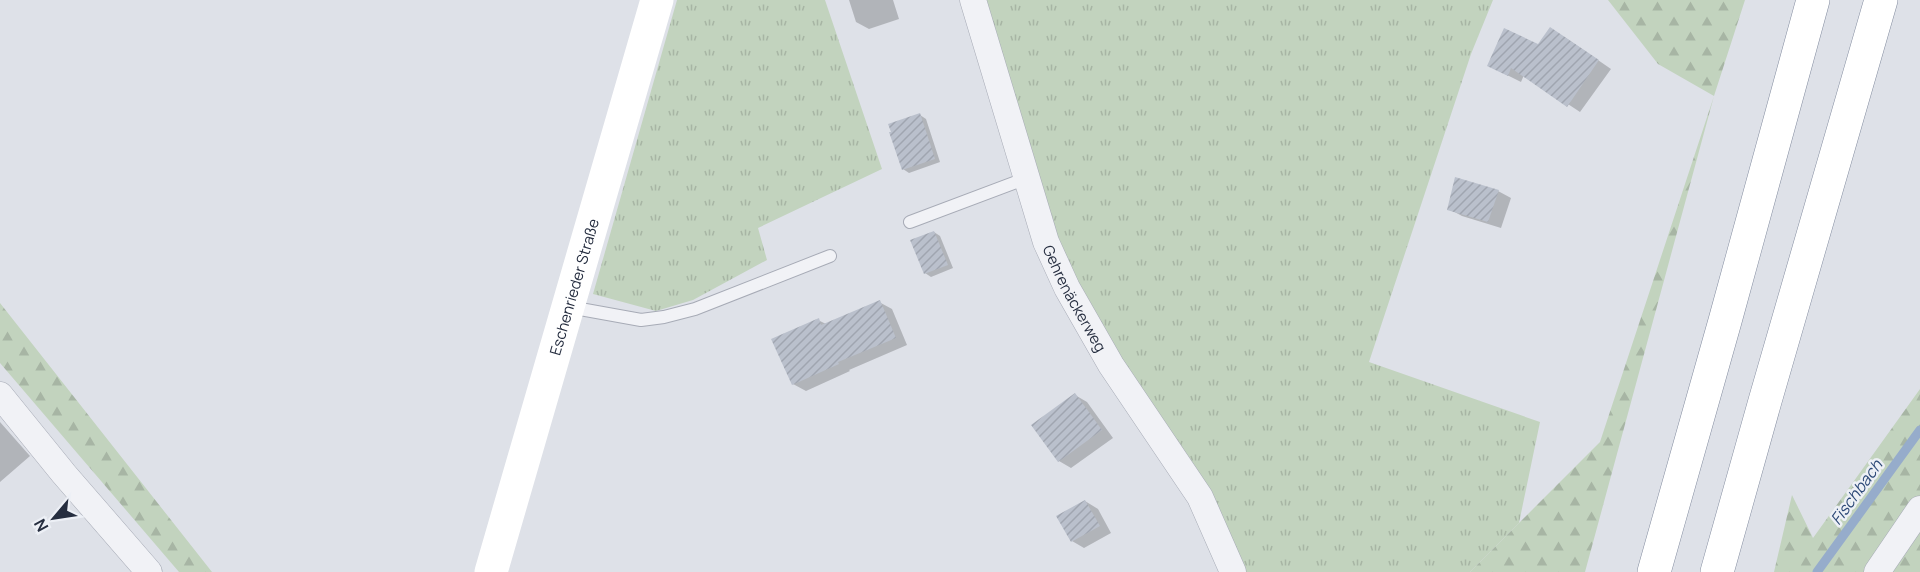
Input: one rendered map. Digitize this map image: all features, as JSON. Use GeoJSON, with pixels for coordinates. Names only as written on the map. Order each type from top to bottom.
{"type":"FeatureCollection","features":[{"type":"Feature","properties":{"kind":"main road","name":"Eschenrieder Straße"},"geometry":{"type":"LineString","coordinates":[[491,572],[657,0]]}},
{"type":"Feature","properties":{"kind":"main road"},"geometry":{"type":"LineString","coordinates":[[1654,572],[1812,0]]}},
{"type":"Feature","properties":{"kind":"main road"},"geometry":{"type":"LineString","coordinates":[[1717,572],[1881,0]]}},
{"type":"Feature","properties":{"kind":"street","name":"Gehrenäckerweg"},"geometry":{"type":"LineString","coordinates":[[973,0],[1046,242],[1067,288],[1111,364],[1200,497],[1233,572]]}},
{"type":"Feature","properties":{"kind":"street"},"geometry":{"type":"LineString","coordinates":[[0,395],[64,474],[150,572]]}},
{"type":"Feature","properties":{"kind":"street"},"geometry":{"type":"LineString","coordinates":[[1877,572],[1920,509]]}},
{"type":"Feature","properties":{"kind":"lane"},"geometry":{"type":"LineString","coordinates":[[910,222],[1027,178]]}},
{"type":"Feature","properties":{"kind":"lane"},"geometry":{"type":"LineString","coordinates":[[567,307],[641,320],[664,317],[695,309],[830,256]]}},
{"type":"Feature","properties":{"kind":"green space"},"geometry":{"type":"Polygon","coordinates":[[[677,0],[825,0],[882,169],[758,228],[767,260],[693,300],[656,311],[593,294],[677,0]]]}},
{"type":"Feature","properties":{"kind":"green space"},"geometry":{"type":"Polygon","coordinates":[[[983,0],[1493,0],[1471,54],[1369,362],[1540,422],[1519,523],[1470,572],[1240,572],[1116,359],[1055,239],[983,0]]]}},
{"type":"Feature","properties":{"kind":"green space"},"geometry":{"type":"Polygon","coordinates":[[[1608,0],[1745,0],[1714,96],[1658,64],[1608,0]]]}},
{"type":"Feature","properties":{"kind":"green space"},"geometry":{"type":"Polygon","coordinates":[[[1714,96],[1585,572],[1470,572],[1600,442],[1714,96]]]}},
{"type":"Feature","properties":{"kind":"green space"},"geometry":{"type":"Polygon","coordinates":[[[0,303],[212,572],[179,572],[0,363],[0,303]]]}},
{"type":"Feature","properties":{"kind":"green space"},"geometry":{"type":"Polygon","coordinates":[[[1920,389],[1920,572],[1774,572],[1792,495],[1813,538],[1920,389]]]}},
{"type":"Feature","properties":{"kind":"building"},"geometry":{"type":"Polygon","coordinates":[[[1550,27],[1599,60],[1567,107],[1511,68],[1508,76],[1487,66],[1504,28],[1538,44],[1550,27]]]}},
{"type":"Feature","properties":{"kind":"building"},"geometry":{"type":"Polygon","coordinates":[[[920,113],[935,159],[902,170],[888,124],[920,113]]]}},
{"type":"Feature","properties":{"kind":"building"},"geometry":{"type":"Polygon","coordinates":[[[1455,177],[1499,190],[1488,222],[1447,210],[1455,177]]]}},
{"type":"Feature","properties":{"kind":"building"},"geometry":{"type":"Polygon","coordinates":[[[934,231],[948,265],[924,274],[910,240],[934,231]]]}},
{"type":"Feature","properties":{"kind":"building"},"geometry":{"type":"Polygon","coordinates":[[[880,300],[896,338],[838,362],[839,364],[792,385],[771,339],[819,318],[821,325],[880,300]]]}},
{"type":"Feature","properties":{"kind":"building"},"geometry":{"type":"Polygon","coordinates":[[[1075,393],[1102,430],[1058,462],[1031,425],[1075,393]]]}},
{"type":"Feature","properties":{"kind":"building"},"geometry":{"type":"Polygon","coordinates":[[[1085,500],[1100,526],[1071,542],[1056,516],[1085,500]]]}},
{"type":"Feature","properties":{"kind":"waterway","name":"Fischbach"},"geometry":{"type":"LineString","coordinates":[[1817,572],[1920,430]]}}]}
